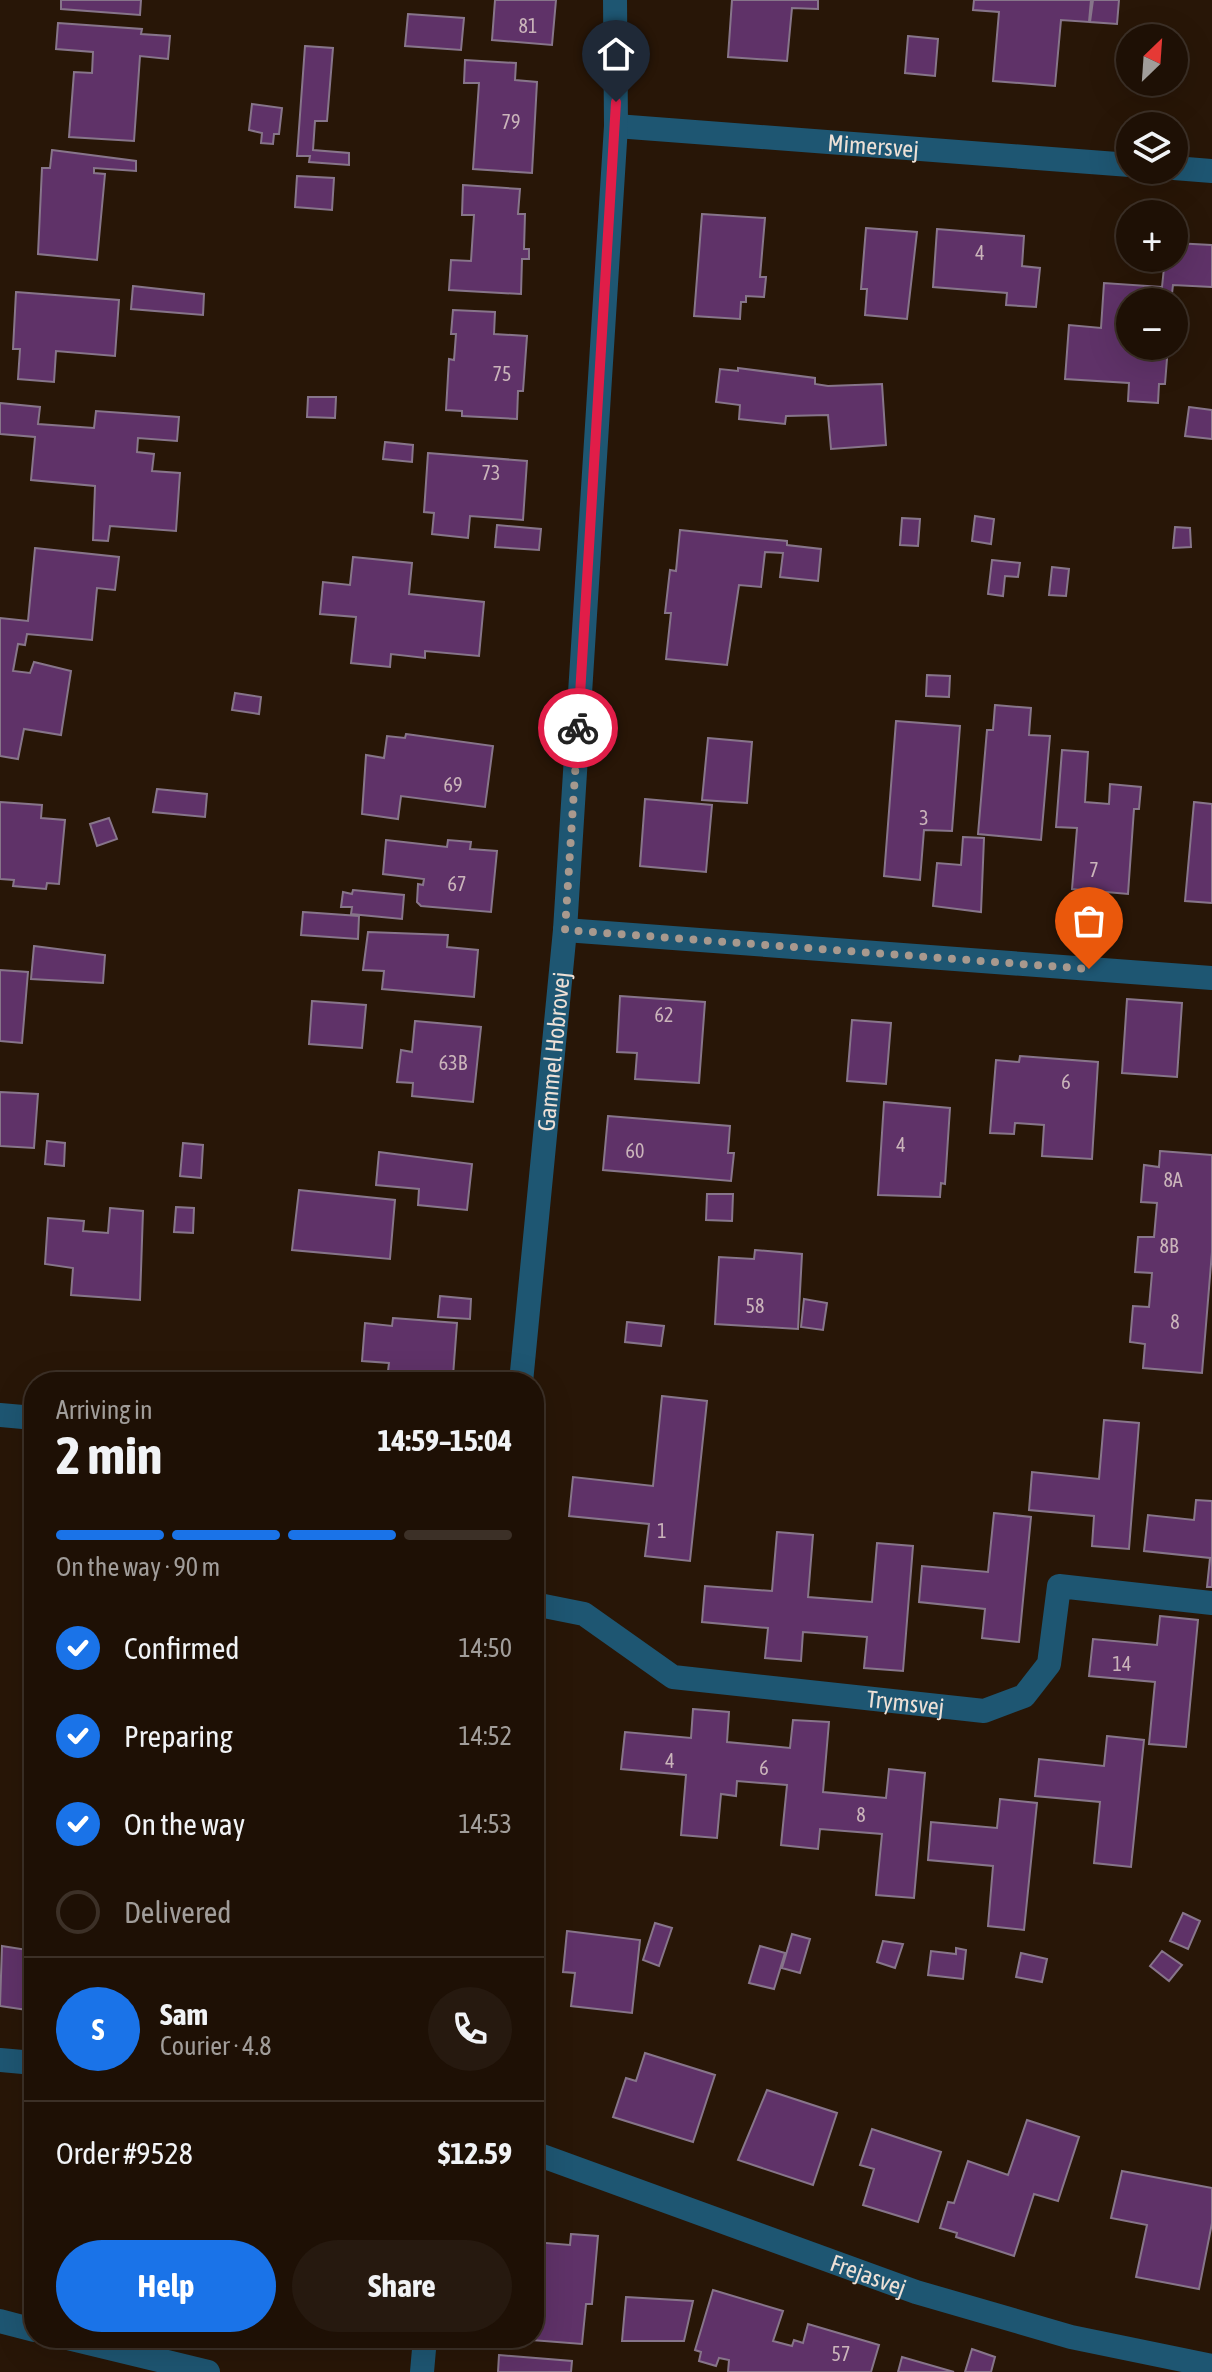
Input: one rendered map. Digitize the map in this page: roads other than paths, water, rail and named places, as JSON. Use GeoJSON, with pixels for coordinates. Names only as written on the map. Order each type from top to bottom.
{"type":"FeatureCollection","features":[{"type":"Feature","properties":{"kind":"street","name":"Gammel Hobrovej"},"geometry":{"type":"LineString","coordinates":[[522,1372],[565,930],[616,126],[615,0]]}},
{"type":"Feature","properties":{"kind":"street","name":"Mimersvej"},"geometry":{"type":"LineString","coordinates":[[616,126],[1116,164]]}},
{"type":"Feature","properties":{"kind":"street"},"geometry":{"type":"LineString","coordinates":[[1188,169],[1212,171]]}},
{"type":"Feature","properties":{"kind":"street"},"geometry":{"type":"LineString","coordinates":[[565,930],[1212,978]]}},
{"type":"Feature","properties":{"kind":"street"},"geometry":{"type":"LineString","coordinates":[[0,1415],[24,1417]]}},
{"type":"Feature","properties":{"kind":"street","name":"Trymsvej"},"geometry":{"type":"LineString","coordinates":[[544,1606],[584,1614],[673,1677],[984,1711],[1024,1696],[1049,1664],[1059,1586],[1212,1603]]}},
{"type":"Feature","properties":{"kind":"street"},"geometry":{"type":"LineString","coordinates":[[0,2060],[24,2062]]}},
{"type":"Feature","properties":{"kind":"street","name":"Frejasvej"},"geometry":{"type":"LineString","coordinates":[[544,2157],[916,2292],[1071,2337],[1212,2366]]}},
{"type":"Feature","properties":{"kind":"street"},"geometry":{"type":"LineString","coordinates":[[0,2321],[24,2327]]}},
{"type":"Feature","properties":{"kind":"street"},"geometry":{"type":"LineString","coordinates":[[109,2348],[208,2372]]}},
{"type":"Feature","properties":{"kind":"street"},"geometry":{"type":"LineString","coordinates":[[422,2372],[424,2348]]}}]}
